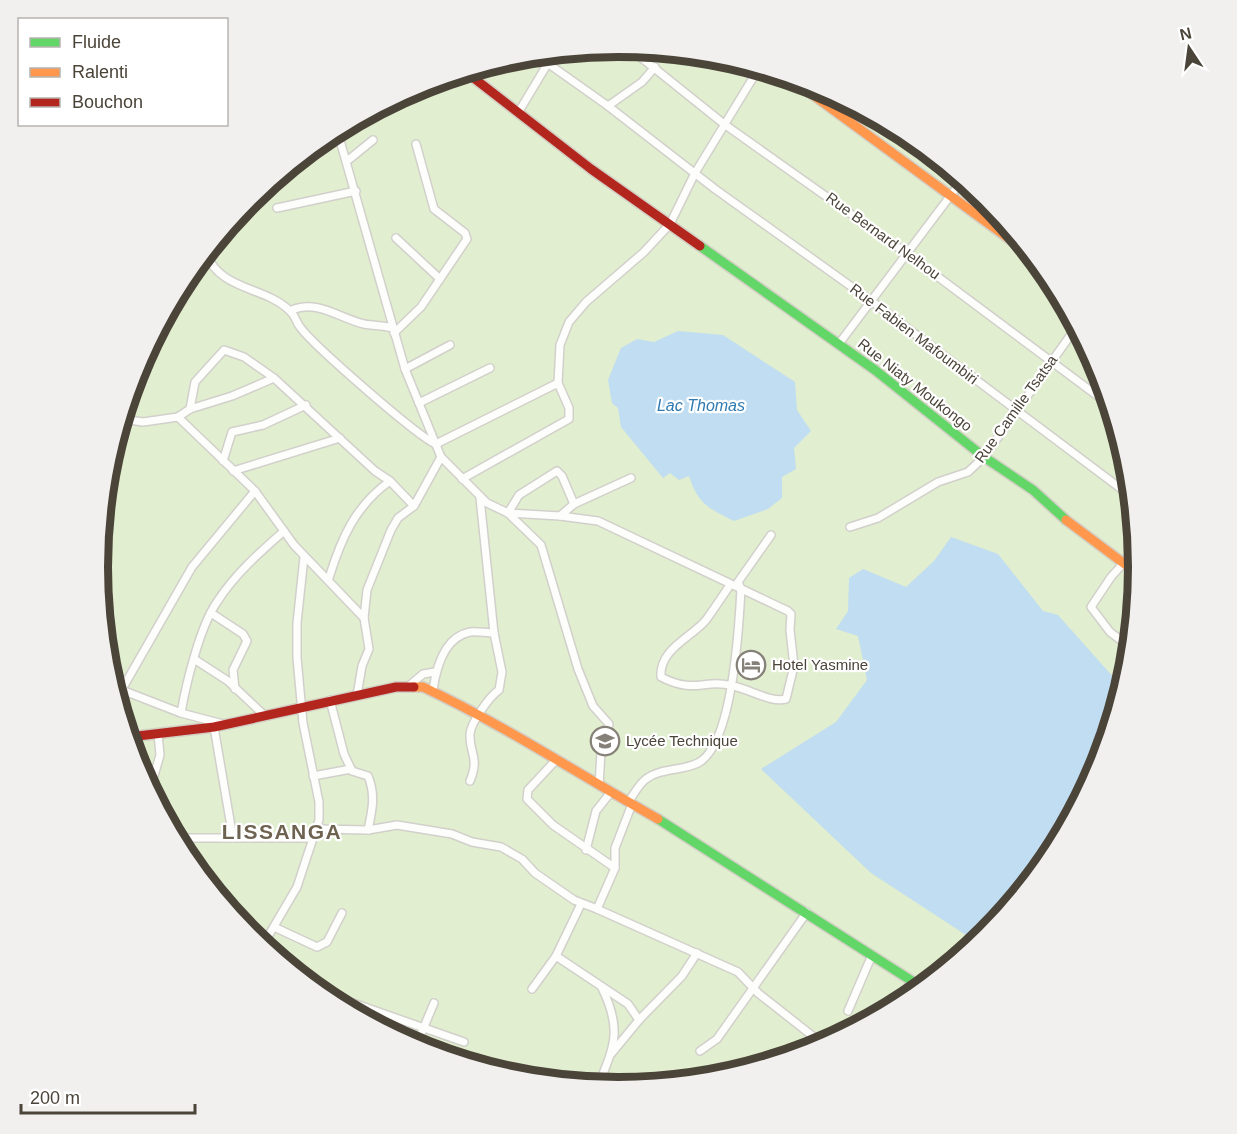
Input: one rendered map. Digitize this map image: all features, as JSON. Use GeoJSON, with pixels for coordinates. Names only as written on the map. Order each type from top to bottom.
{"type":"FeatureCollection","features":[{"type":"Feature","properties":{"kind":"main road","name":"Rue Niaty Moukongo"},"geometry":{"type":"LineString","coordinates":[[474,78],[670,224],[875,370],[984,457],[1033,490],[1068,522],[1128,567]]}},
{"type":"Feature","properties":{"kind":"main road"},"geometry":{"type":"LineString","coordinates":[[816,97],[1007,237]]}},
{"type":"Feature","properties":{"kind":"main road"},"geometry":{"type":"LineString","coordinates":[[138,736],[219,726],[357,694],[410,685],[433,690],[480,714],[555,761],[631,802],[807,912],[914,983]]}},
{"type":"Feature","properties":{"kind":"street","name":"Rue Bernard Nelhou"},"geometry":{"type":"LineString","coordinates":[[642,58],[724,123],[906,253],[1099,396]]}},
{"type":"Feature","properties":{"kind":"street","name":"Rue Fabien Mafoumbiri"},"geometry":{"type":"LineString","coordinates":[[546,62],[870,300],[1122,490]]}},
{"type":"Feature","properties":{"kind":"street"},"geometry":{"type":"LineString","coordinates":[[518,113],[548,64]]}},
{"type":"Feature","properties":{"kind":"street"},"geometry":{"type":"LineString","coordinates":[[608,106],[642,82],[655,67]]}},
{"type":"Feature","properties":{"kind":"street"},"geometry":{"type":"LineString","coordinates":[[462,479],[569,418],[569,408],[558,383],[560,345],[577,311],[644,252],[670,224],[695,172],[754,75]]}},
{"type":"Feature","properties":{"kind":"street"},"geometry":{"type":"LineString","coordinates":[[340,140],[405,369],[441,457],[480,498],[508,513],[541,545],[578,669],[593,706],[609,724],[601,752],[599,785]]}},
{"type":"Feature","properties":{"kind":"street"},"geometry":{"type":"LineString","coordinates":[[347,161],[373,140]]}},
{"type":"Feature","properties":{"kind":"street"},"geometry":{"type":"LineString","coordinates":[[393,331],[421,307],[466,236],[434,209],[416,144]]}},
{"type":"Feature","properties":{"kind":"street"},"geometry":{"type":"LineString","coordinates":[[838,345],[958,186]]}},
{"type":"Feature","properties":{"kind":"street"},"geometry":{"type":"LineString","coordinates":[[277,208],[308,199],[356,191]]}},
{"type":"Feature","properties":{"kind":"street"},"geometry":{"type":"LineString","coordinates":[[396,238],[440,279]]}},
{"type":"Feature","properties":{"kind":"street"},"geometry":{"type":"LineString","coordinates":[[211,261],[219,274],[237,284],[270,296],[292,313],[300,327],[327,353],[436,444]]}},
{"type":"Feature","properties":{"kind":"street"},"geometry":{"type":"LineString","coordinates":[[292,313],[292,310],[300,308],[325,309],[362,323],[393,331]]}},
{"type":"Feature","properties":{"kind":"street","name":"Rue Camille Tsatsa"},"geometry":{"type":"LineString","coordinates":[[850,527],[878,518],[938,482],[968,472],[984,457],[1072,333]]}},
{"type":"Feature","properties":{"kind":"street"},"geometry":{"type":"LineString","coordinates":[[405,369],[450,345]]}},
{"type":"Feature","properties":{"kind":"street"},"geometry":{"type":"LineString","coordinates":[[190,409],[195,382],[225,350],[244,357],[306,405],[375,471],[390,481],[414,506]]}},
{"type":"Feature","properties":{"kind":"street"},"geometry":{"type":"LineString","coordinates":[[419,404],[490,368]]}},
{"type":"Feature","properties":{"kind":"street"},"geometry":{"type":"LineString","coordinates":[[131,420],[144,422],[178,417],[190,409],[232,396],[274,378]]}},
{"type":"Feature","properties":{"kind":"street"},"geometry":{"type":"LineString","coordinates":[[436,444],[558,383]]}},
{"type":"Feature","properties":{"kind":"street"},"geometry":{"type":"LineString","coordinates":[[223,461],[232,432],[263,425],[306,405]]}},
{"type":"Feature","properties":{"kind":"street"},"geometry":{"type":"LineString","coordinates":[[178,417],[255,491],[304,556],[329,578],[364,618]]}},
{"type":"Feature","properties":{"kind":"street"},"geometry":{"type":"LineString","coordinates":[[233,471],[340,438]]}},
{"type":"Feature","properties":{"kind":"street"},"geometry":{"type":"LineString","coordinates":[[357,694],[369,649],[364,618],[367,590],[391,530],[398,518],[414,506],[441,457]]}},
{"type":"Feature","properties":{"kind":"street"},"geometry":{"type":"LineString","coordinates":[[508,513],[519,495],[557,471],[562,476],[574,504]]}},
{"type":"Feature","properties":{"kind":"street"},"geometry":{"type":"LineString","coordinates":[[560,516],[574,504],[631,478]]}},
{"type":"Feature","properties":{"kind":"street"},"geometry":{"type":"LineString","coordinates":[[329,578],[351,519],[378,490],[390,481]]}},
{"type":"Feature","properties":{"kind":"street"},"geometry":{"type":"LineString","coordinates":[[123,687],[192,567],[255,491]]}},
{"type":"Feature","properties":{"kind":"street"},"geometry":{"type":"LineString","coordinates":[[470,781],[476,768],[470,734],[489,697],[499,690],[502,672],[494,633],[480,498]]}},
{"type":"Feature","properties":{"kind":"street"},"geometry":{"type":"LineString","coordinates":[[508,513],[598,521],[673,555],[791,614],[790,630],[794,666],[786,699],[781,701],[731,685],[682,686],[661,677],[671,649],[700,626],[730,585]]}},
{"type":"Feature","properties":{"kind":"street"},"geometry":{"type":"LineString","coordinates":[[181,713],[194,659],[211,613],[241,571],[284,531]]}},
{"type":"Feature","properties":{"kind":"street"},"geometry":{"type":"LineString","coordinates":[[597,909],[615,868],[615,848],[631,802],[646,778],[696,764],[708,755],[721,729],[731,685],[741,589],[738,582],[771,535]]}},
{"type":"Feature","properties":{"kind":"street"},"geometry":{"type":"LineString","coordinates":[[268,937],[297,887],[311,838],[316,829],[319,802],[301,707],[297,623],[304,556]]}},
{"type":"Feature","properties":{"kind":"street"},"geometry":{"type":"LineString","coordinates":[[1123,642],[1110,632],[1091,607],[1111,577],[1128,559]]}},
{"type":"Feature","properties":{"kind":"street"},"geometry":{"type":"LineString","coordinates":[[211,613],[243,634],[247,640],[234,670],[236,689]]}},
{"type":"Feature","properties":{"kind":"street"},"geometry":{"type":"LineString","coordinates":[[433,690],[435,672],[443,654],[465,634],[494,633]]}},
{"type":"Feature","properties":{"kind":"street"},"geometry":{"type":"LineString","coordinates":[[194,659],[236,689],[264,715]]}},
{"type":"Feature","properties":{"kind":"street"},"geometry":{"type":"LineString","coordinates":[[410,685],[423,674],[435,672]]}},
{"type":"Feature","properties":{"kind":"street"},"geometry":{"type":"LineString","coordinates":[[124,692],[219,726],[233,838]]}},
{"type":"Feature","properties":{"kind":"street"},"geometry":{"type":"LineString","coordinates":[[330,700],[344,754],[351,769]]}},
{"type":"Feature","properties":{"kind":"street"},"geometry":{"type":"LineString","coordinates":[[154,776],[160,755],[158,734]]}},
{"type":"Feature","properties":{"kind":"street"},"geometry":{"type":"LineString","coordinates":[[555,761],[526,796],[535,809],[586,850],[615,868]]}},
{"type":"Feature","properties":{"kind":"street"},"geometry":{"type":"LineString","coordinates":[[313,776],[351,769],[368,777],[372,788],[373,803],[368,830]]}},
{"type":"Feature","properties":{"kind":"street"},"geometry":{"type":"LineString","coordinates":[[586,850],[596,811],[611,792]]}},
{"type":"Feature","properties":{"kind":"street"},"geometry":{"type":"LineString","coordinates":[[316,829],[368,830],[393,825],[424,829],[507,849],[522,859],[540,877],[581,904],[738,972],[754,989],[815,1038]]}},
{"type":"Feature","properties":{"kind":"street"},"geometry":{"type":"LineString","coordinates":[[187,838],[311,838]]}},
{"type":"Feature","properties":{"kind":"street"},"geometry":{"type":"LineString","coordinates":[[532,989],[556,956],[581,904]]}},
{"type":"Feature","properties":{"kind":"street"},"geometry":{"type":"LineString","coordinates":[[700,1051],[717,1039],[807,912]]}},
{"type":"Feature","properties":{"kind":"street"},"geometry":{"type":"LineString","coordinates":[[274,927],[317,947],[327,942],[342,913]]}},
{"type":"Feature","properties":{"kind":"street"},"geometry":{"type":"LineString","coordinates":[[611,1054],[639,1020],[682,976],[697,954]]}},
{"type":"Feature","properties":{"kind":"street"},"geometry":{"type":"LineString","coordinates":[[848,1011],[872,955]]}},
{"type":"Feature","properties":{"kind":"street"},"geometry":{"type":"LineString","coordinates":[[556,956],[628,1004],[639,1020]]}},
{"type":"Feature","properties":{"kind":"street"},"geometry":{"type":"LineString","coordinates":[[908,987],[911,981]]}},
{"type":"Feature","properties":{"kind":"street"},"geometry":{"type":"LineString","coordinates":[[600,986],[612,1011],[616,1038],[602,1077]]}},
{"type":"Feature","properties":{"kind":"street"},"geometry":{"type":"LineString","coordinates":[[352,1002],[464,1042]]}},
{"type":"Feature","properties":{"kind":"street"},"geometry":{"type":"LineString","coordinates":[[420,1037],[434,1003]]}},
{"type":"Feature","properties":{"kind":"street"},"geometry":{"type":"LineString","coordinates":[[612,1011],[628,1004]]}},
{"type":"Feature","properties":{"kind":"green space"},"geometry":{"type":"Polygon","coordinates":[[[618,57],[652,58],[685,61],[750,74],[814,96],[844,110],[874,125],[929,162],[979,206],[1002,231],[1043,284],[1060,312],[1090,372],[1101,403],[1119,468],[1124,500],[1128,567],[1127,600],[1119,666],[1111,699],[1090,762],[1076,793],[1043,850],[1023,877],[979,928],[955,950],[929,972],[873,1009],[814,1038],[782,1050],[750,1060],[685,1073],[652,1076],[585,1076],[552,1073],[487,1060],[423,1038],[393,1024],[363,1009],[308,972],[258,928],[235,903],[194,850],[177,822],[147,762],[136,731],[118,666],[113,634],[108,567],[110,534],[118,468],[126,435],[147,372],[161,341],[194,284],[214,257],[258,206],[282,184],[308,162],[363,125],[423,96],[455,84],[487,74],[552,61],[618,57]]]}},
{"type":"Feature","properties":{"kind":"water","name":"Lac Thomas"},"geometry":{"type":"Polygon","coordinates":[[[678,331],[723,335],[795,382],[797,410],[811,431],[794,448],[796,469],[782,477],[782,498],[768,509],[734,521],[717,512],[700,499],[689,476],[679,480],[670,473],[663,478],[621,427],[618,408],[612,403],[608,380],[621,348],[637,339],[654,342],[678,331]]]}},
{"type":"Feature","properties":{"kind":"water"},"geometry":{"type":"Polygon","coordinates":[[[951,537],[998,554],[1043,611],[1058,615],[1116,680],[1090,762],[1060,822],[1023,877],[969,937],[871,873],[761,769],[836,722],[867,680],[858,636],[836,629],[848,611],[849,578],[863,569],[906,587],[934,561],[951,537]]]}},
{"type":"Feature","properties":{"kind":"traffic: fast"},"geometry":{"type":"LineString","coordinates":[[700,246],[875,370],[984,457],[1033,490],[1066,520]]}},
{"type":"Feature","properties":{"kind":"traffic: fast"},"geometry":{"type":"LineString","coordinates":[[658,819],[914,982]]}},
{"type":"Feature","properties":{"kind":"traffic: slow"},"geometry":{"type":"LineString","coordinates":[[815,97],[1007,237]]}},
{"type":"Feature","properties":{"kind":"traffic: slow"},"geometry":{"type":"LineString","coordinates":[[1066,520],[1128,566]]}},
{"type":"Feature","properties":{"kind":"traffic: slow"},"geometry":{"type":"LineString","coordinates":[[414,687],[423,687],[483,717],[658,819]]}},
{"type":"Feature","properties":{"kind":"traffic: jam"},"geometry":{"type":"LineString","coordinates":[[474,78],[591,169],[700,246]]}},
{"type":"Feature","properties":{"kind":"traffic: jam"},"geometry":{"type":"LineString","coordinates":[[138,736],[214,727],[396,687],[414,687]]}},
{"type":"Feature","properties":{"kind":"place","name":"Hotel Yasmine"},"geometry":{"type":"Point","coordinates":[751,665]}},
{"type":"Feature","properties":{"kind":"place","name":"Lycée Technique"},"geometry":{"type":"Point","coordinates":[605,741]}},
{"type":"Feature","properties":{"kind":"district","name":"LISSANGA"},"geometry":{"type":"Point","coordinates":[282,832]}}]}
